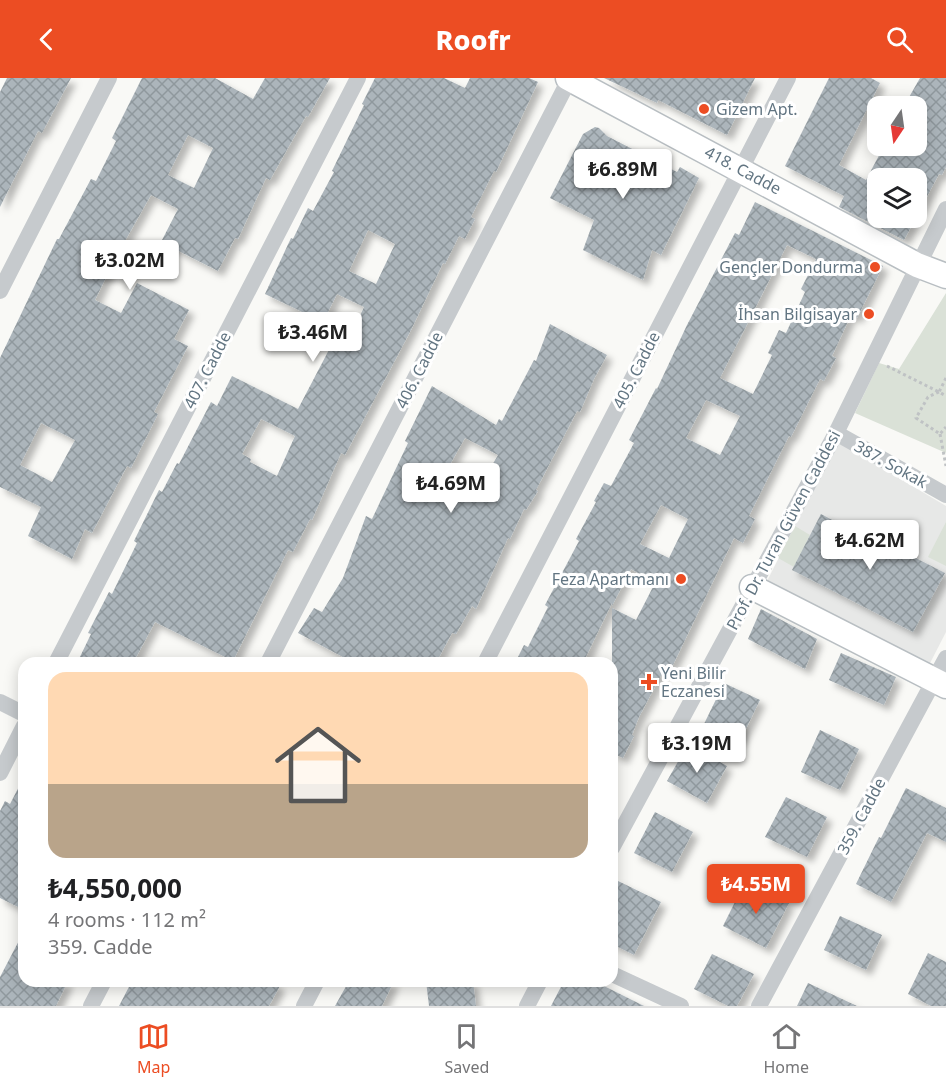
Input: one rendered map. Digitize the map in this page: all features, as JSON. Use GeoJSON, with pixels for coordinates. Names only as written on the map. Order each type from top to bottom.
{"type":"FeatureCollection","features":[{"type":"Feature","properties":{"kind":"street"},"geometry":{"type":"LineString","coordinates":[[0,291],[109,78]]}},
{"type":"Feature","properties":{"kind":"street","name":"407. Cadde"},"geometry":{"type":"LineString","coordinates":[[59,657],[358,78]]}},
{"type":"Feature","properties":{"kind":"street","name":"418. Cadde"},"geometry":{"type":"LineString","coordinates":[[569,78],[917,265],[946,276]]}},
{"type":"Feature","properties":{"kind":"street","name":"406. Cadde"},"geometry":{"type":"LineString","coordinates":[[271,657],[569,78]]}},
{"type":"Feature","properties":{"kind":"street","name":"405. Cadde"},"geometry":{"type":"LineString","coordinates":[[488,657],[788,78]]}},
{"type":"Feature","properties":{"kind":"street","name":"Prof. Dr. Turan Güven Caddesi"},"geometry":{"type":"LineString","coordinates":[[618,837],[836,434],[946,209]]}},
{"type":"Feature","properties":{"kind":"street","name":"387. Sokak"},"geometry":{"type":"LineString","coordinates":[[836,434],[946,495]]}},
{"type":"Feature","properties":{"kind":"street"},"geometry":{"type":"LineString","coordinates":[[752,588],[940,683]]}},
{"type":"Feature","properties":{"kind":"street","name":"359. Cadde"},"geometry":{"type":"LineString","coordinates":[[759,1006],[940,683],[946,658]]}},
{"type":"Feature","properties":{"kind":"street"},"geometry":{"type":"LineString","coordinates":[[0,702],[18,711]]}},
{"type":"Feature","properties":{"kind":"street"},"geometry":{"type":"LineString","coordinates":[[0,773],[18,738]]}},
{"type":"Feature","properties":{"kind":"street"},"geometry":{"type":"LineString","coordinates":[[618,977],[681,1006]]}},
{"type":"Feature","properties":{"kind":"street"},"geometry":{"type":"LineString","coordinates":[[91,1006],[101,987]]}},
{"type":"Feature","properties":{"kind":"street"},"geometry":{"type":"LineString","coordinates":[[303,1006],[314,987]]}},
{"type":"Feature","properties":{"kind":"street"},"geometry":{"type":"LineString","coordinates":[[527,1006],[535,987]]}},
{"type":"Feature","properties":{"kind":"path"},"geometry":{"type":"LineString","coordinates":[[884,365],[946,396]]}},
{"type":"Feature","properties":{"kind":"path"},"geometry":{"type":"LineString","coordinates":[[946,378],[939,392],[928,397],[916,418],[940,434],[946,466]]}},
{"type":"Feature","properties":{"kind":"path"},"geometry":{"type":"LineString","coordinates":[[940,434],[946,427]]}},
{"type":"Feature","properties":{"kind":"shaded area"},"geometry":{"type":"Polygon","coordinates":[[[946,293],[946,453],[855,413],[879,363],[899,369],[946,293]]]}},
{"type":"Feature","properties":{"kind":"shaded area"},"geometry":{"type":"Polygon","coordinates":[[[838,442],[946,506],[946,632],[928,667],[764,587],[838,442]]]}},
{"type":"Feature","properties":{"kind":"shaded area"},"geometry":{"type":"Polygon","coordinates":[[[946,522],[946,566],[928,557],[946,522]]]}},
{"type":"Feature","properties":{"kind":"shaded area"},"geometry":{"type":"Polygon","coordinates":[[[795,526],[810,535],[794,567],[778,558],[795,526]]]}},
{"type":"Feature","properties":{"kind":"building"},"geometry":{"type":"Polygon","coordinates":[[[7,78],[71,78],[42,133],[38,131],[0,207],[0,92],[7,78]]]}},
{"type":"Feature","properties":{"kind":"building"},"geometry":{"type":"Polygon","coordinates":[[[142,78],[215,78],[253,99],[265,78],[330,78],[270,180],[266,178],[238,239],[235,238],[218,271],[161,242],[178,209],[151,195],[117,255],[95,300],[121,313],[137,283],[189,310],[174,339],[188,346],[154,412],[158,414],[131,468],[127,466],[92,533],[85,529],[72,559],[28,536],[41,507],[0,487],[0,358],[57,239],[91,179],[96,181],[116,141],[112,138],[142,78]],[[188,135],[168,175],[194,188],[213,148],[188,135]],[[41,423],[20,465],[52,482],[75,440],[41,423]]]}},
{"type":"Feature","properties":{"kind":"building"},"geometry":{"type":"Polygon","coordinates":[[[375,78],[444,78],[465,88],[470,78],[529,78],[538,82],[496,172],[494,171],[471,217],[475,219],[465,239],[459,236],[445,264],[443,263],[411,330],[345,455],[341,453],[312,520],[310,519],[293,552],[288,550],[235,657],[225,657],[155,622],[136,657],[80,657],[91,634],[88,633],[109,592],[112,594],[159,490],[162,492],[177,463],[179,464],[211,402],[217,406],[232,376],[298,409],[332,344],[344,350],[364,307],[337,294],[323,322],[265,294],[291,238],[293,239],[308,208],[313,211],[334,172],[332,171],[364,105],[362,104],[375,78]],[[368,230],[349,271],[376,284],[395,244],[368,230]],[[261,419],[242,454],[251,459],[250,462],[277,476],[295,436],[261,419]]]}},
{"type":"Feature","properties":{"kind":"building"},"geometry":{"type":"Polygon","coordinates":[[[604,78],[755,78],[727,135],[658,100],[657,103],[604,78]]]}},
{"type":"Feature","properties":{"kind":"building"},"geometry":{"type":"Polygon","coordinates":[[[829,78],[871,78],[880,83],[874,96],[867,96],[867,109],[839,165],[866,180],[867,178],[867,221],[839,207],[844,196],[785,166],[829,78]]]}},
{"type":"Feature","properties":{"kind":"building"},"geometry":{"type":"Polygon","coordinates":[[[920,78],[946,78],[946,167],[942,175],[939,174],[927,196],[927,168],[872,168],[879,156],[927,156],[927,96],[910,96],[920,78]]]}},
{"type":"Feature","properties":{"kind":"building"},"geometry":{"type":"Polygon","coordinates":[[[595,127],[607,136],[677,172],[680,167],[699,178],[661,255],[652,250],[643,280],[583,250],[594,220],[550,198],[583,134],[595,127]]]}},
{"type":"Feature","properties":{"kind":"building"},"geometry":{"type":"Polygon","coordinates":[[[755,202],[883,266],[857,318],[851,315],[832,356],[836,358],[824,381],[820,379],[791,437],[789,436],[749,516],[755,519],[743,543],[734,538],[672,667],[667,664],[639,717],[632,735],[634,736],[623,758],[618,756],[618,657],[612,657],[612,608],[636,620],[655,583],[631,569],[586,657],[518,657],[524,645],[528,647],[548,607],[545,605],[579,541],[576,539],[596,502],[594,501],[604,483],[611,486],[634,443],[629,440],[735,233],[739,235],[755,202]],[[787,245],[720,378],[753,394],[772,355],[768,353],[779,330],[786,333],[805,292],[801,289],[816,259],[787,245]],[[706,400],[686,438],[720,455],[740,416],[706,400]],[[661,505],[640,544],[669,558],[688,519],[661,505]]]}},
{"type":"Feature","properties":{"kind":"building"},"geometry":{"type":"Polygon","coordinates":[[[880,228],[911,228],[904,240],[880,228]]]}},
{"type":"Feature","properties":{"kind":"building"},"geometry":{"type":"Polygon","coordinates":[[[550,324],[607,355],[580,412],[577,411],[536,490],[538,491],[526,510],[524,509],[510,539],[508,538],[476,609],[472,606],[456,634],[452,633],[439,657],[343,657],[298,633],[314,608],[322,612],[343,578],[366,516],[372,519],[408,443],[405,441],[432,386],[496,425],[499,419],[502,421],[534,360],[536,361],[550,324]],[[465,438],[448,468],[480,486],[498,455],[465,438]]]}},
{"type":"Feature","properties":{"kind":"building"},"geometry":{"type":"Polygon","coordinates":[[[821,514],[862,536],[869,523],[908,543],[904,552],[945,573],[913,632],[792,570],[821,514]]]}},
{"type":"Feature","properties":{"kind":"building"},"geometry":{"type":"Polygon","coordinates":[[[761,609],[817,639],[805,669],[748,639],[761,609]]]}},
{"type":"Feature","properties":{"kind":"building"},"geometry":{"type":"Polygon","coordinates":[[[841,653],[896,677],[884,705],[829,680],[841,653]]]}},
{"type":"Feature","properties":{"kind":"building"},"geometry":{"type":"Polygon","coordinates":[[[724,683],[760,700],[740,741],[704,724],[724,683]]]}},
{"type":"Feature","properties":{"kind":"building"},"geometry":{"type":"Polygon","coordinates":[[[820,730],[859,749],[840,790],[801,772],[820,730]]]}},
{"type":"Feature","properties":{"kind":"building"},"geometry":{"type":"Polygon","coordinates":[[[688,744],[727,766],[707,803],[667,781],[688,744]]]}},
{"type":"Feature","properties":{"kind":"building"},"geometry":{"type":"Polygon","coordinates":[[[906,788],[946,808],[946,842],[927,833],[891,902],[856,884],[906,788]]]}},
{"type":"Feature","properties":{"kind":"building"},"geometry":{"type":"Polygon","coordinates":[[[18,789],[18,907],[0,898],[0,811],[5,801],[10,804],[18,789]]]}},
{"type":"Feature","properties":{"kind":"building"},"geometry":{"type":"Polygon","coordinates":[[[786,797],[827,817],[807,857],[765,837],[786,797]]]}},
{"type":"Feature","properties":{"kind":"building"},"geometry":{"type":"Polygon","coordinates":[[[655,812],[693,832],[672,872],[634,853],[655,812]]]}},
{"type":"Feature","properties":{"kind":"building"},"geometry":{"type":"Polygon","coordinates":[[[618,881],[661,902],[634,955],[618,947],[618,881]]]}},
{"type":"Feature","properties":{"kind":"building"},"geometry":{"type":"Polygon","coordinates":[[[745,882],[789,903],[766,948],[723,926],[745,882]]]}},
{"type":"Feature","properties":{"kind":"building"},"geometry":{"type":"Polygon","coordinates":[[[840,916],[882,935],[866,970],[824,950],[840,916]]]}},
{"type":"Feature","properties":{"kind":"building"},"geometry":{"type":"Polygon","coordinates":[[[18,942],[18,987],[65,987],[56,1006],[0,1006],[0,977],[18,942]]]}},
{"type":"Feature","properties":{"kind":"building"},"geometry":{"type":"Polygon","coordinates":[[[928,953],[946,962],[946,1006],[931,1006],[908,994],[928,953]]]}},
{"type":"Feature","properties":{"kind":"building"},"geometry":{"type":"Polygon","coordinates":[[[712,954],[754,974],[737,1006],[728,1006],[694,989],[712,954]]]}},
{"type":"Feature","properties":{"kind":"building"},"geometry":{"type":"Polygon","coordinates":[[[808,983],[857,1006],[797,1006],[808,983]]]}},
{"type":"Feature","properties":{"kind":"building"},"geometry":{"type":"Polygon","coordinates":[[[129,987],[279,987],[269,1006],[119,1006],[129,987]]]}},
{"type":"Feature","properties":{"kind":"building"},"geometry":{"type":"Polygon","coordinates":[[[346,987],[391,987],[382,1006],[335,1006],[346,987]]]}},
{"type":"Feature","properties":{"kind":"building"},"geometry":{"type":"Polygon","coordinates":[[[427,987],[474,987],[476,1006],[429,1006],[427,987]]]}},
{"type":"Feature","properties":{"kind":"building"},"geometry":{"type":"Polygon","coordinates":[[[561,987],[606,987],[644,1006],[551,1006],[561,987]]]}},
{"type":"Feature","properties":{"kind":"place","name":"Gizem Apt."},"geometry":{"type":"Point","coordinates":[704,109]}},
{"type":"Feature","properties":{"kind":"place","name":"Gençler Dondurma"},"geometry":{"type":"Point","coordinates":[875,267]}},
{"type":"Feature","properties":{"kind":"place","name":"İhsan Bilgisayar"},"geometry":{"type":"Point","coordinates":[869,314]}},
{"type":"Feature","properties":{"kind":"place","name":"Feza Apartmanı"},"geometry":{"type":"Point","coordinates":[681,579]}},
{"type":"Feature","properties":{"kind":"place","name":"Yeni Bilir Eczanesi"},"geometry":{"type":"Point","coordinates":[649,682]}}]}
